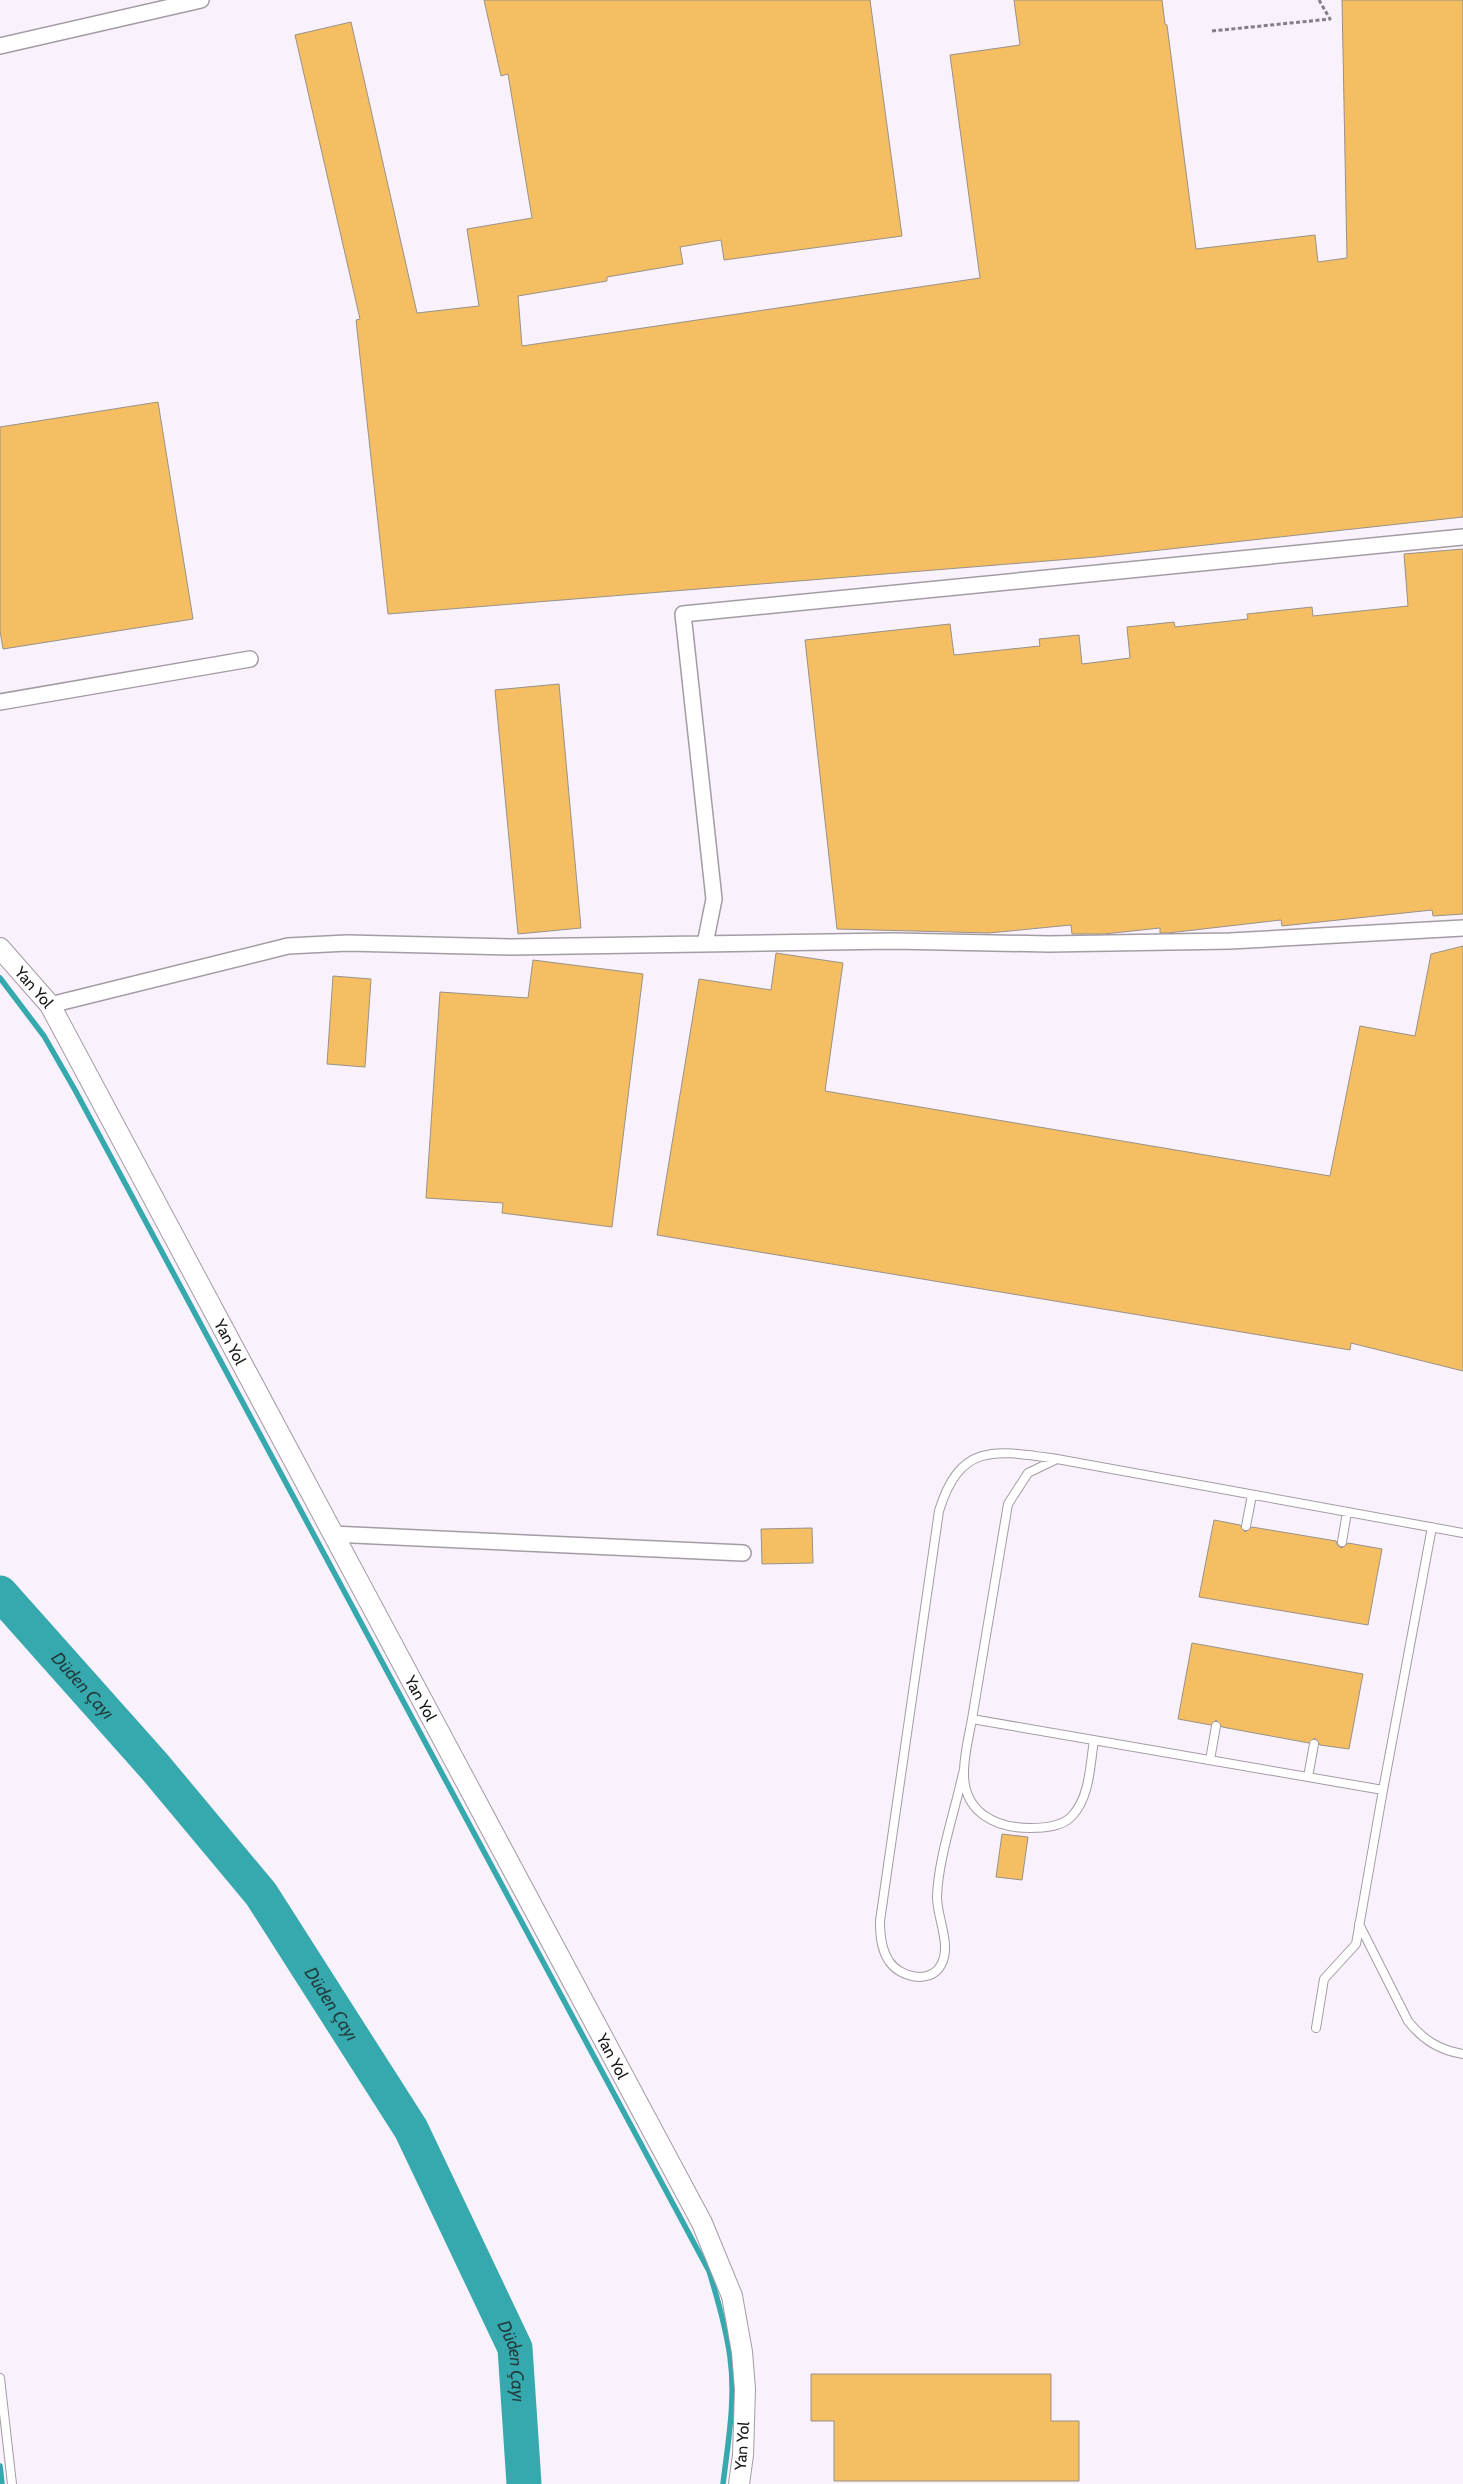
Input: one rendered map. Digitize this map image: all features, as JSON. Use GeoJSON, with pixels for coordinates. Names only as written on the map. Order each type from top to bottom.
{"type":"FeatureCollection","features":[{"type":"Feature","properties":{"kind":"street"},"geometry":{"type":"LineString","coordinates":[[0,46],[201,0]]}},
{"type":"Feature","properties":{"kind":"street"},"geometry":{"type":"LineString","coordinates":[[705,944],[714,899],[683,614],[1463,537]]}},
{"type":"Feature","properties":{"kind":"street"},"geometry":{"type":"LineString","coordinates":[[0,702],[250,659]]}},
{"type":"Feature","properties":{"kind":"street"},"geometry":{"type":"LineString","coordinates":[[50,1005],[288,946],[347,943],[511,946],[893,941],[1049,944],[1230,941],[1463,928]]}},
{"type":"Feature","properties":{"kind":"street","name":"Yan Yol"},"geometry":{"type":"LineString","coordinates":[[0,948],[50,1005],[702,2223],[732,2296],[742,2352],[745,2389],[743,2455],[739,2484]]}},
{"type":"Feature","properties":{"kind":"street"},"geometry":{"type":"LineString","coordinates":[[332,1534],[743,1553]]}},
{"type":"Feature","properties":{"kind":"lane"},"geometry":{"type":"LineString","coordinates":[[1057,1459],[1028,1473],[1008,1504],[964,1773],[938,1880],[938,1912],[945,1942],[944,1954],[940,1966],[933,1973],[922,1977],[909,1976],[898,1971],[889,1962],[880,1937],[880,1921],[939,1511],[946,1488],[956,1474],[977,1457],[1001,1452],[1057,1459],[1463,1533]]}},
{"type":"Feature","properties":{"kind":"lane"},"geometry":{"type":"LineString","coordinates":[[1246,1526],[1252,1495]]}},
{"type":"Feature","properties":{"kind":"lane"},"geometry":{"type":"LineString","coordinates":[[1342,1542],[1347,1512]]}},
{"type":"Feature","properties":{"kind":"lane"},"geometry":{"type":"LineString","coordinates":[[1316,2028],[1324,1979],[1356,1944],[1432,1527]]}},
{"type":"Feature","properties":{"kind":"lane"},"geometry":{"type":"LineString","coordinates":[[972,1719],[1383,1790]]}},
{"type":"Feature","properties":{"kind":"lane"},"geometry":{"type":"LineString","coordinates":[[1210,1760],[1216,1726]]}},
{"type":"Feature","properties":{"kind":"lane"},"geometry":{"type":"LineString","coordinates":[[964,1773],[970,1800],[986,1819],[1014,1828],[1048,1828],[1072,1817],[1085,1795],[1094,1740]]}},
{"type":"Feature","properties":{"kind":"lane"},"geometry":{"type":"LineString","coordinates":[[1308,1777],[1314,1744]]}},
{"type":"Feature","properties":{"kind":"lane"},"geometry":{"type":"LineString","coordinates":[[1359,1924],[1408,2021],[1428,2042],[1440,2048],[1463,2054]]}},
{"type":"Feature","properties":{"kind":"lane"},"geometry":{"type":"LineString","coordinates":[[0,2378],[12,2484]]}},
{"type":"Feature","properties":{"kind":"path"},"geometry":{"type":"LineString","coordinates":[[1212,31],[1330,18],[1319,0]]}},
{"type":"Feature","properties":{"kind":"building"},"geometry":{"type":"Polygon","coordinates":[[[484,0],[870,0],[902,236],[724,260],[721,240],[680,247],[683,264],[607,277],[607,281],[518,296],[522,346],[980,278],[950,55],[1020,45],[1014,0],[1162,0],[1165,24],[1167,25],[1196,249],[1315,235],[1318,262],[1347,258],[1342,0],[1463,0],[1463,517],[1096,557],[388,614],[356,320],[360,319],[295,35],[351,22],[417,313],[479,306],[467,229],[532,218],[508,74],[501,76],[484,0]]]}},
{"type":"Feature","properties":{"kind":"building"},"geometry":{"type":"Polygon","coordinates":[[[158,402],[193,619],[3,649],[0,631],[0,427],[158,402]]]}},
{"type":"Feature","properties":{"kind":"building"},"geometry":{"type":"Polygon","coordinates":[[[1463,549],[1463,914],[1433,916],[1432,910],[1282,926],[1281,920],[1168,933],[1160,933],[1160,928],[1104,934],[1072,934],[1071,925],[989,933],[837,929],[805,640],[950,624],[954,655],[1040,646],[1039,639],[1079,635],[1082,664],[1130,658],[1127,627],[1174,622],[1175,627],[1248,619],[1247,614],[1312,607],[1313,616],[1408,606],[1404,554],[1463,549]]]}},
{"type":"Feature","properties":{"kind":"building"},"geometry":{"type":"Polygon","coordinates":[[[559,684],[581,928],[518,934],[495,690],[559,684]]]}},
{"type":"Feature","properties":{"kind":"building"},"geometry":{"type":"Polygon","coordinates":[[[1463,946],[1463,1371],[1351,1343],[1350,1350],[657,1235],[699,979],[771,990],[776,953],[843,963],[825,1091],[1330,1176],[1360,1026],[1415,1036],[1431,954],[1463,946]]]}},
{"type":"Feature","properties":{"kind":"building"},"geometry":{"type":"Polygon","coordinates":[[[533,960],[643,974],[612,1227],[502,1213],[503,1203],[426,1198],[440,992],[528,998],[533,960]]]}},
{"type":"Feature","properties":{"kind":"building"},"geometry":{"type":"Polygon","coordinates":[[[333,976],[371,979],[365,1067],[327,1064],[333,976]]]}},
{"type":"Feature","properties":{"kind":"building"},"geometry":{"type":"Polygon","coordinates":[[[1214,1520],[1240,1525],[1245,1532],[1252,1527],[1336,1541],[1338,1546],[1342,1548],[1348,1543],[1382,1549],[1368,1625],[1199,1597],[1214,1520]]]}},
{"type":"Feature","properties":{"kind":"building"},"geometry":{"type":"Polygon","coordinates":[[[812,1528],[813,1563],[762,1564],[761,1529],[812,1528]]]}},
{"type":"Feature","properties":{"kind":"building"},"geometry":{"type":"Polygon","coordinates":[[[1192,1643],[1363,1674],[1349,1749],[1320,1745],[1315,1738],[1309,1743],[1222,1727],[1216,1720],[1211,1725],[1178,1719],[1192,1643]]]}},
{"type":"Feature","properties":{"kind":"building"},"geometry":{"type":"Polygon","coordinates":[[[1002,1834],[1028,1837],[1022,1880],[996,1877],[1002,1834]]]}},
{"type":"Feature","properties":{"kind":"building"},"geometry":{"type":"Polygon","coordinates":[[[811,2374],[1051,2374],[1051,2421],[1079,2421],[1079,2481],[834,2481],[834,2421],[811,2421],[811,2374]]]}},
{"type":"Feature","properties":{"kind":"waterway"},"geometry":{"type":"LineString","coordinates":[[0,978],[44,1036],[75,1090],[709,2271],[724,2324],[732,2373],[731,2420],[723,2484]]}},
{"type":"Feature","properties":{"kind":"waterway","name":"Düden Çayı"},"geometry":{"type":"LineString","coordinates":[[0,1593],[155,1767],[261,1894],[411,2129],[515,2348],[524,2484]]}},
{"type":"Feature","properties":{"kind":"waterway"},"geometry":{"type":"LineString","coordinates":[[0,2466],[2,2484]]}}]}
